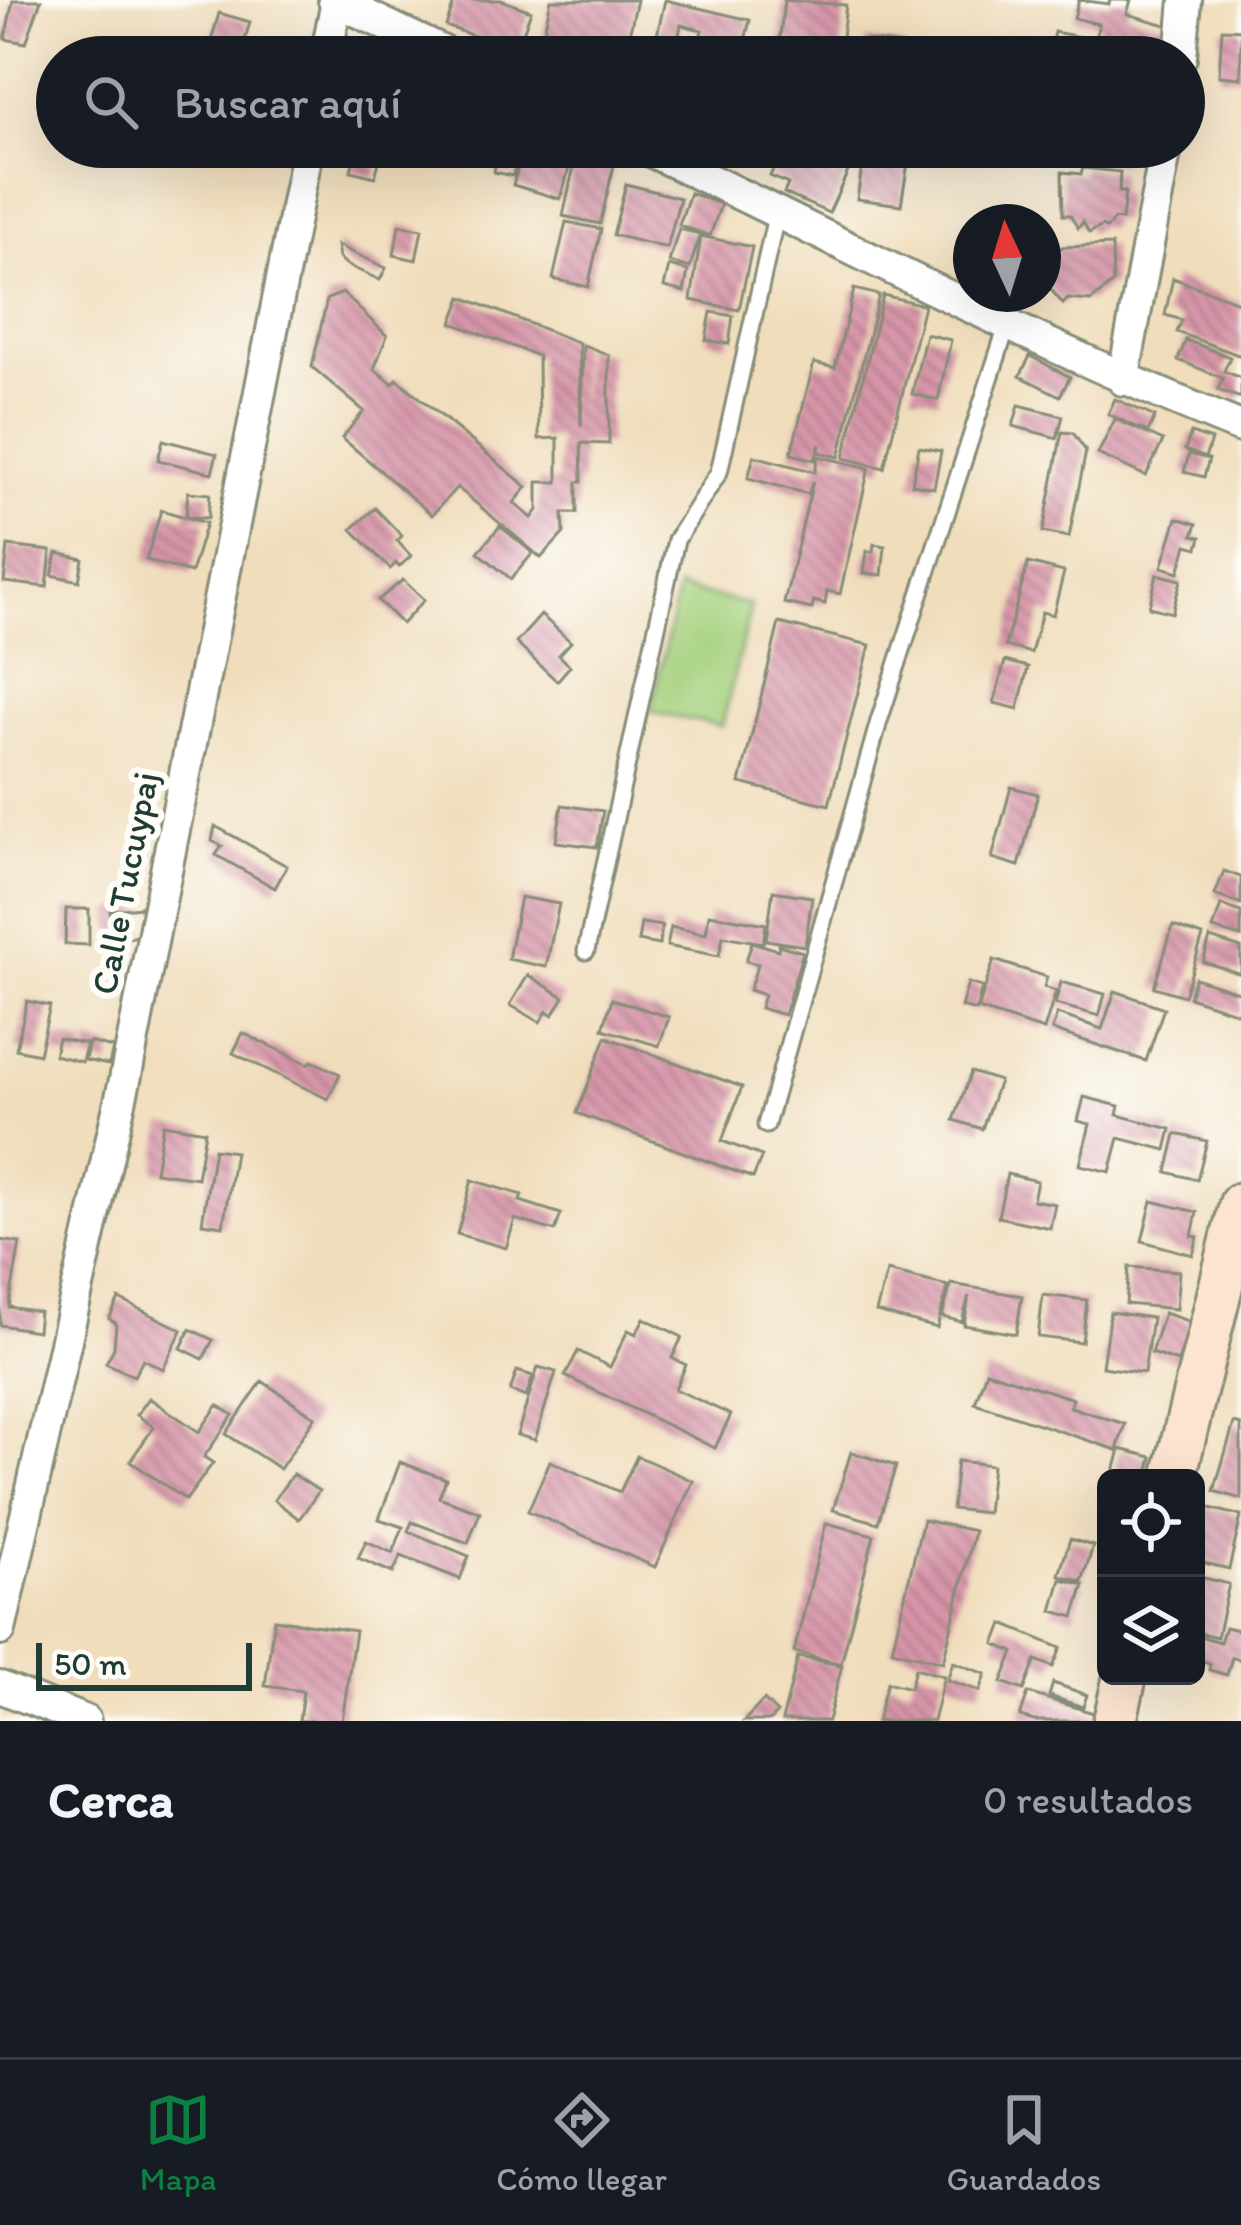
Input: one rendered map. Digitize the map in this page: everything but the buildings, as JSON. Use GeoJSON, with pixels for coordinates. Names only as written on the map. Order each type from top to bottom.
{"type":"FeatureCollection","features":[{"type":"Feature","properties":{"kind":"main road"},"geometry":{"type":"LineString","coordinates":[[1176,1469],[1241,1204]]}},
{"type":"Feature","properties":{"kind":"main road"},"geometry":{"type":"LineString","coordinates":[[1114,1721],[1123,1685]]}},
{"type":"Feature","properties":{"kind":"street"},"geometry":{"type":"LineString","coordinates":[[330,36],[336,0],[411,36]]}},
{"type":"Feature","properties":{"kind":"street"},"geometry":{"type":"LineString","coordinates":[[1183,36],[1186,0]]}},
{"type":"Feature","properties":{"kind":"street","name":"Calle Tucuypaj"},"geometry":{"type":"LineString","coordinates":[[0,1630],[125,1080],[304,168]]}},
{"type":"Feature","properties":{"kind":"street"},"geometry":{"type":"LineString","coordinates":[[686,168],[1007,326],[1241,428]]}},
{"type":"Feature","properties":{"kind":"street"},"geometry":{"type":"LineString","coordinates":[[1123,380],[1162,168]]}},
{"type":"Feature","properties":{"kind":"street"},"geometry":{"type":"LineString","coordinates":[[0,1688],[85,1721]]}},
{"type":"Feature","properties":{"kind":"lane"},"geometry":{"type":"LineString","coordinates":[[586,951],[676,540],[719,472],[777,212]]}},
{"type":"Feature","properties":{"kind":"lane"},"geometry":{"type":"LineString","coordinates":[[766,1124],[879,721],[1007,326]]}},
{"type":"Feature","properties":{"kind":"green space"},"geometry":{"type":"Polygon","coordinates":[[[678,588],[751,605],[722,726],[651,712],[678,588]]]}}]}
